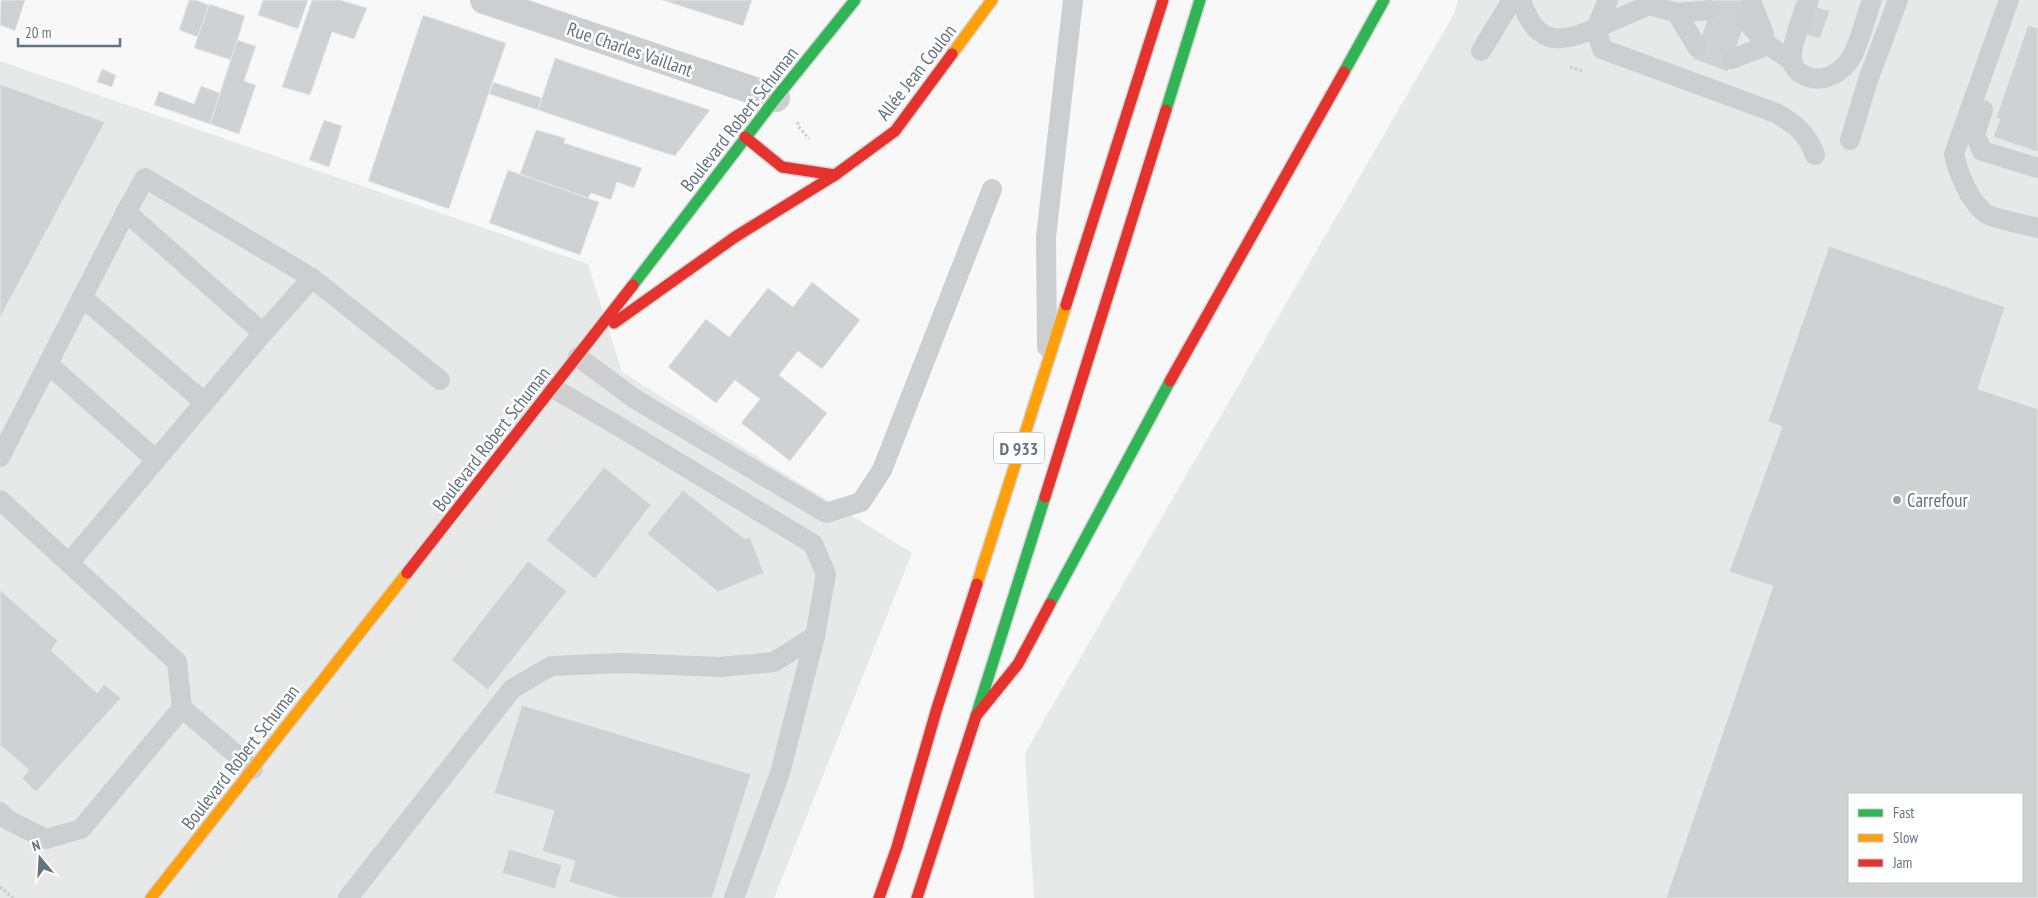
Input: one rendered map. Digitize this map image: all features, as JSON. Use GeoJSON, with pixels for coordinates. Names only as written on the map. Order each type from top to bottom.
{"type":"FeatureCollection","features":[{"type":"Feature","properties":{"kind":"main road","name":"Boulevard Robert Schuman"},"geometry":{"type":"LineString","coordinates":[[151,898],[578,357],[745,137],[855,0]]}},
{"type":"Feature","properties":{"kind":"main road","name":"Allée Jean Coulon"},"geometry":{"type":"LineString","coordinates":[[591,340],[736,237],[835,175],[895,131],[992,0]]}},
{"type":"Feature","properties":{"kind":"main road","name":"D 933"},"geometry":{"type":"LineString","coordinates":[[879,898],[897,847],[940,698],[1163,0]]}},
{"type":"Feature","properties":{"kind":"main road","name":"D 933"},"geometry":{"type":"LineString","coordinates":[[917,898],[976,716],[1200,0]]}},
{"type":"Feature","properties":{"kind":"main road"},"geometry":{"type":"LineString","coordinates":[[976,716],[1018,664],[1185,353],[1384,0]]}},
{"type":"Feature","properties":{"kind":"main road"},"geometry":{"type":"LineString","coordinates":[[745,137],[782,167],[835,175]]}},
{"type":"Feature","properties":{"kind":"street","name":"Rue Charles Vaillant"},"geometry":{"type":"LineString","coordinates":[[484,0],[776,98]]}},
{"type":"Feature","properties":{"kind":"lane"},"geometry":{"type":"LineString","coordinates":[[1047,362],[1046,237],[1073,0]]}},
{"type":"Feature","properties":{"kind":"lane"},"geometry":{"type":"LineString","coordinates":[[1481,51],[1512,0]]}},
{"type":"Feature","properties":{"kind":"lane"},"geometry":{"type":"LineString","coordinates":[[1521,0],[1526,18],[1542,35],[1559,39],[1576,37],[1650,5],[1677,14],[1701,38]]}},
{"type":"Feature","properties":{"kind":"lane"},"geometry":{"type":"LineString","coordinates":[[1608,0],[1596,28],[1602,49],[1776,113],[1804,133],[1816,155]]}},
{"type":"Feature","properties":{"kind":"lane"},"geometry":{"type":"LineString","coordinates":[[1809,0],[1791,50],[1792,61],[1798,72],[1811,80],[1826,78],[1840,71],[1852,57],[1872,0]]}},
{"type":"Feature","properties":{"kind":"lane"},"geometry":{"type":"LineString","coordinates":[[1850,140],[1868,80],[1898,0]]}},
{"type":"Feature","properties":{"kind":"lane"},"geometry":{"type":"LineString","coordinates":[[2009,0],[1954,154],[1958,172],[1974,201],[1985,214],[2038,228]]}},
{"type":"Feature","properties":{"kind":"lane"},"geometry":{"type":"LineString","coordinates":[[1677,14],[1706,5]]}},
{"type":"Feature","properties":{"kind":"lane"},"geometry":{"type":"LineString","coordinates":[[1749,12],[1768,45],[1792,61]]}},
{"type":"Feature","properties":{"kind":"lane"},"geometry":{"type":"LineString","coordinates":[[1735,50],[1768,45]]}},
{"type":"Feature","properties":{"kind":"lane"},"geometry":{"type":"LineString","coordinates":[[1986,64],[1991,86],[1975,134],[1982,151],[2038,168]]}},
{"type":"Feature","properties":{"kind":"lane"},"geometry":{"type":"LineString","coordinates":[[0,457],[126,212],[146,178],[312,278],[440,380]]}},
{"type":"Feature","properties":{"kind":"lane"},"geometry":{"type":"LineString","coordinates":[[578,357],[635,399],[826,513],[861,502],[882,470],[992,188]]}},
{"type":"Feature","properties":{"kind":"lane"},"geometry":{"type":"LineString","coordinates":[[126,212],[263,333]]}},
{"type":"Feature","properties":{"kind":"lane"},"geometry":{"type":"LineString","coordinates":[[70,564],[204,402],[312,278]]}},
{"type":"Feature","properties":{"kind":"lane"},"geometry":{"type":"LineString","coordinates":[[82,297],[204,402]]}},
{"type":"Feature","properties":{"kind":"lane"},"geometry":{"type":"LineString","coordinates":[[48,364],[156,460]]}},
{"type":"Feature","properties":{"kind":"lane"},"geometry":{"type":"LineString","coordinates":[[553,388],[812,544],[826,574],[815,636],[780,773],[734,898]]}},
{"type":"Feature","properties":{"kind":"lane"},"geometry":{"type":"LineString","coordinates":[[0,500],[177,662],[182,708],[253,769]]}},
{"type":"Feature","properties":{"kind":"lane"},"geometry":{"type":"LineString","coordinates":[[348,898],[512,689],[551,666],[621,663],[720,667],[774,662],[815,636]]}},
{"type":"Feature","properties":{"kind":"lane"},"geometry":{"type":"LineString","coordinates":[[0,812],[8,820],[46,839],[81,829],[182,708]]}},
{"type":"Feature","properties":{"kind":"path"},"geometry":{"type":"LineString","coordinates":[[798,118],[798,126],[812,143]]}},
{"type":"Feature","properties":{"kind":"path"},"geometry":{"type":"LineString","coordinates":[[0,887],[13,898]]}},
{"type":"Feature","properties":{"kind":"shaded area"},"geometry":{"type":"Polygon","coordinates":[[[1458,0],[2038,0],[2038,898],[1034,898],[1025,753],[1454,14],[1458,0]]]}},
{"type":"Feature","properties":{"kind":"shaded area"},"geometry":{"type":"Polygon","coordinates":[[[0,61],[588,264],[622,372],[912,553],[774,898],[0,898],[0,61]]]}},
{"type":"Feature","properties":{"kind":"building"},"geometry":{"type":"Polygon","coordinates":[[[1,0],[25,0],[15,31],[0,25],[1,0]]]}},
{"type":"Feature","properties":{"kind":"building"},"geometry":{"type":"Polygon","coordinates":[[[189,0],[196,0],[209,5],[198,37],[179,30],[189,0]]]}},
{"type":"Feature","properties":{"kind":"building"},"geometry":{"type":"Polygon","coordinates":[[[263,0],[308,0],[298,29],[258,15],[263,0]]]}},
{"type":"Feature","properties":{"kind":"building"},"geometry":{"type":"Polygon","coordinates":[[[312,0],[340,0],[367,8],[354,39],[332,32],[310,95],[282,87],[312,0]]]}},
{"type":"Feature","properties":{"kind":"building"},"geometry":{"type":"Polygon","coordinates":[[[662,0],[752,0],[743,26],[662,0]]]}},
{"type":"Feature","properties":{"kind":"building"},"geometry":{"type":"Polygon","coordinates":[[[1714,0],[1753,0],[1728,72],[1693,59],[1714,0]]]}},
{"type":"Feature","properties":{"kind":"building"},"geometry":{"type":"Polygon","coordinates":[[[1796,0],[1830,11],[1820,39],[1787,28],[1796,0]]]}},
{"type":"Feature","properties":{"kind":"building"},"geometry":{"type":"Polygon","coordinates":[[[209,4],[245,16],[231,60],[194,48],[209,4]]]}},
{"type":"Feature","properties":{"kind":"building"},"geometry":{"type":"Polygon","coordinates":[[[423,15],[506,43],[449,209],[368,181],[423,15]]]}},
{"type":"Feature","properties":{"kind":"building"},"geometry":{"type":"Polygon","coordinates":[[[2028,25],[2038,28],[2038,152],[1993,137],[2000,119],[1996,118],[2028,25]]]}},
{"type":"Feature","properties":{"kind":"building"},"geometry":{"type":"Polygon","coordinates":[[[237,40],[256,46],[244,81],[256,85],[239,134],[210,124],[237,40]]]}},
{"type":"Feature","properties":{"kind":"building"},"geometry":{"type":"Polygon","coordinates":[[[555,58],[710,110],[675,156],[662,152],[538,110],[555,58]]]}},
{"type":"Feature","properties":{"kind":"building"},"geometry":{"type":"Polygon","coordinates":[[[102,69],[116,75],[112,87],[97,82],[102,69]]]}},
{"type":"Feature","properties":{"kind":"building"},"geometry":{"type":"Polygon","coordinates":[[[493,82],[542,98],[538,110],[489,94],[493,82]]]}},
{"type":"Feature","properties":{"kind":"building"},"geometry":{"type":"Polygon","coordinates":[[[0,84],[105,122],[0,318],[0,84]]]}},
{"type":"Feature","properties":{"kind":"building"},"geometry":{"type":"Polygon","coordinates":[[[201,86],[220,93],[210,124],[154,105],[159,91],[194,104],[201,86]]]}},
{"type":"Feature","properties":{"kind":"building"},"geometry":{"type":"Polygon","coordinates":[[[324,120],[342,126],[329,167],[309,160],[324,120]]]}},
{"type":"Feature","properties":{"kind":"building"},"geometry":{"type":"Polygon","coordinates":[[[536,130],[565,138],[564,143],[642,168],[634,188],[617,182],[611,200],[591,193],[588,198],[520,174],[536,130]]]}},
{"type":"Feature","properties":{"kind":"building"},"geometry":{"type":"Polygon","coordinates":[[[508,170],[599,202],[580,255],[489,223],[508,170]]]}},
{"type":"Feature","properties":{"kind":"building","name":"Carrefour"},"geometry":{"type":"Polygon","coordinates":[[[1829,246],[2005,307],[1978,389],[2038,409],[2038,898],[1666,898],[1773,586],[1729,572],[1782,427],[1768,421],[1829,246]]]}},
{"type":"Feature","properties":{"kind":"building"},"geometry":{"type":"Polygon","coordinates":[[[812,282],[860,320],[822,369],[798,351],[779,375],[827,413],[790,461],[741,423],[760,399],[735,380],[716,403],[668,367],[706,319],[729,337],[768,288],[793,307],[812,282]]]}},
{"type":"Feature","properties":{"kind":"building"},"geometry":{"type":"Polygon","coordinates":[[[604,467],[651,505],[595,579],[546,540],[604,467]]]}},
{"type":"Feature","properties":{"kind":"building"},"geometry":{"type":"Polygon","coordinates":[[[683,490],[745,539],[750,537],[764,573],[718,592],[647,534],[683,490]]]}},
{"type":"Feature","properties":{"kind":"building"},"geometry":{"type":"Polygon","coordinates":[[[528,561],[567,591],[488,690],[451,660],[528,561]]]}},
{"type":"Feature","properties":{"kind":"building"},"geometry":{"type":"Polygon","coordinates":[[[0,590],[58,641],[51,650],[97,693],[104,684],[121,698],[36,792],[22,778],[29,770],[0,745],[0,590]]]}},
{"type":"Feature","properties":{"kind":"building"},"geometry":{"type":"Polygon","coordinates":[[[522,705],[751,774],[712,898],[620,898],[569,882],[575,861],[542,851],[554,811],[494,793],[522,705]]]}},
{"type":"Feature","properties":{"kind":"building"},"geometry":{"type":"Polygon","coordinates":[[[509,849],[562,865],[555,889],[502,873],[509,849]]]}},
{"type":"Feature","properties":{"kind":"traffic: fast"},"geometry":{"type":"LineString","coordinates":[[633,285],[776,98],[855,0]]}},
{"type":"Feature","properties":{"kind":"traffic: fast"},"geometry":{"type":"LineString","coordinates":[[1166,110],[1200,0]]}},
{"type":"Feature","properties":{"kind":"traffic: fast"},"geometry":{"type":"LineString","coordinates":[[1344,72],[1384,0]]}},
{"type":"Feature","properties":{"kind":"traffic: fast"},"geometry":{"type":"LineString","coordinates":[[1050,604],[1170,381]]}},
{"type":"Feature","properties":{"kind":"traffic: fast"},"geometry":{"type":"LineString","coordinates":[[976,716],[1045,497]]}},
{"type":"Feature","properties":{"kind":"traffic: slow"},"geometry":{"type":"LineString","coordinates":[[952,54],[992,0]]}},
{"type":"Feature","properties":{"kind":"traffic: slow"},"geometry":{"type":"LineString","coordinates":[[977,584],[1066,305]]}},
{"type":"Feature","properties":{"kind":"traffic: slow"},"geometry":{"type":"LineString","coordinates":[[151,898],[407,573]]}},
{"type":"Feature","properties":{"kind":"traffic: jam"},"geometry":{"type":"LineString","coordinates":[[1066,305],[1163,0]]}},
{"type":"Feature","properties":{"kind":"traffic: jam"},"geometry":{"type":"LineString","coordinates":[[614,323],[735,237],[835,175],[895,131],[952,54]]}},
{"type":"Feature","properties":{"kind":"traffic: jam"},"geometry":{"type":"LineString","coordinates":[[1170,381],[1344,72]]}},
{"type":"Feature","properties":{"kind":"traffic: jam"},"geometry":{"type":"LineString","coordinates":[[1045,497],[1166,110]]}},
{"type":"Feature","properties":{"kind":"traffic: jam"},"geometry":{"type":"LineString","coordinates":[[745,137],[782,167],[835,175]]}},
{"type":"Feature","properties":{"kind":"traffic: jam"},"geometry":{"type":"LineString","coordinates":[[407,573],[633,285]]}},
{"type":"Feature","properties":{"kind":"traffic: jam"},"geometry":{"type":"LineString","coordinates":[[879,898],[897,847],[937,708],[977,584]]}},
{"type":"Feature","properties":{"kind":"traffic: jam"},"geometry":{"type":"LineString","coordinates":[[917,898],[976,716],[1018,664],[1050,604]]}},
{"type":"Feature","properties":{"kind":"place","name":"Carrefour"},"geometry":{"type":"Point","coordinates":[1897,500]}}]}
